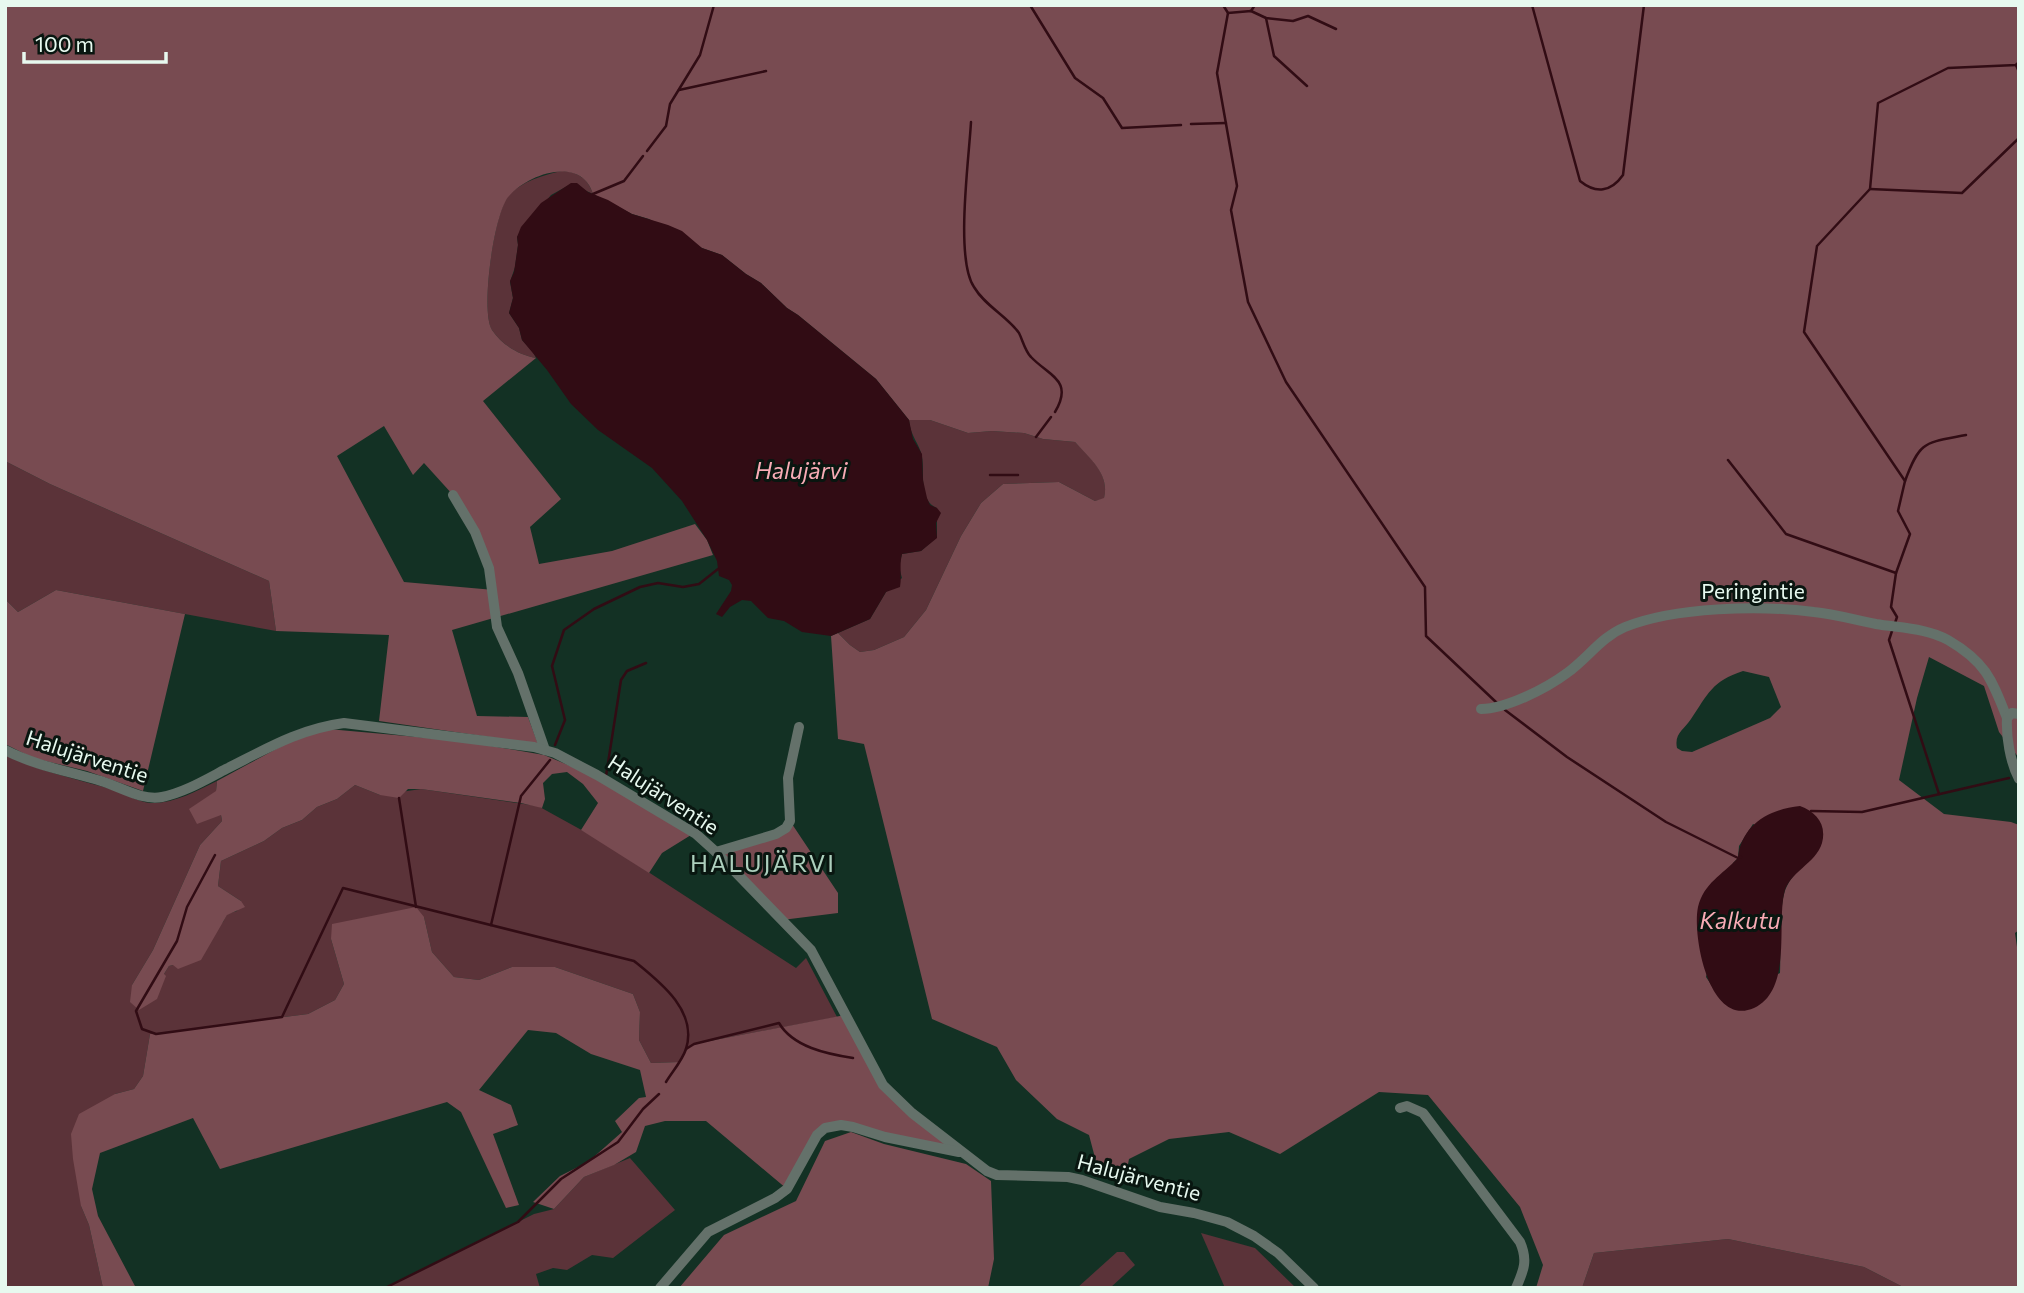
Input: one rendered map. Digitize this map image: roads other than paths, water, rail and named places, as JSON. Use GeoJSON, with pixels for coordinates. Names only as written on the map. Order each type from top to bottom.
{"type":"FeatureCollection","features":[{"type":"Feature","properties":{"kind":"street"},"geometry":{"type":"LineString","coordinates":[[453,495],[475,532],[489,568],[497,627],[518,673],[545,750]]}},
{"type":"Feature","properties":{"kind":"street","name":"Peringintie"},"geometry":{"type":"LineString","coordinates":[[1480,709],[1490,709],[1534,692],[1568,673],[1606,637],[1635,623],[1692,611],[1786,609],[1816,612],[1925,632],[1946,639],[1964,651],[1989,675],[2007,718],[2011,752],[2019,779]]}},
{"type":"Feature","properties":{"kind":"street"},"geometry":{"type":"LineString","coordinates":[[2007,718],[2012,713],[2019,714]]}},
{"type":"Feature","properties":{"kind":"street","name":"Halujärventie"},"geometry":{"type":"LineString","coordinates":[[5,750],[44,767],[100,780],[151,798],[176,793],[202,782],[290,737],[316,727],[344,723],[545,750],[606,779],[696,834],[716,852],[811,950],[883,1085],[912,1113],[987,1171],[997,1175],[1068,1177],[1083,1180],[1160,1207],[1227,1222],[1278,1253],[1314,1288]]}},
{"type":"Feature","properties":{"kind":"street"},"geometry":{"type":"LineString","coordinates":[[716,852],[776,834],[786,828],[790,821],[790,762],[799,727]]}},
{"type":"Feature","properties":{"kind":"street"},"geometry":{"type":"LineString","coordinates":[[2011,752],[2019,743]]}},
{"type":"Feature","properties":{"kind":"street"},"geometry":{"type":"LineString","coordinates":[[1400,1108],[1407,1106],[1423,1113],[1520,1242],[1526,1267],[1516,1288]]}},
{"type":"Feature","properties":{"kind":"street"},"geometry":{"type":"LineString","coordinates":[[660,1288],[708,1232],[775,1198],[786,1189],[817,1135],[825,1128],[841,1125],[853,1127],[885,1137],[964,1153]]}},
{"type":"Feature","properties":{"kind":"water","name":"Halujärvi"},"geometry":{"type":"Polygon","coordinates":[[[571,183],[577,183],[588,192],[632,214],[682,231],[702,248],[722,255],[761,283],[787,308],[876,379],[909,420],[913,439],[922,454],[927,498],[930,505],[941,513],[936,523],[937,538],[921,551],[902,554],[900,587],[886,592],[870,619],[831,636],[802,632],[784,621],[768,618],[751,601],[742,600],[730,607],[722,617],[716,614],[732,585],[729,580],[719,576],[717,561],[707,540],[682,501],[652,468],[598,430],[571,404],[522,340],[519,328],[509,313],[513,298],[510,281],[514,272],[517,237],[521,227],[541,203],[571,183]]]}},
{"type":"Feature","properties":{"kind":"water","name":"Kalkutu"},"geometry":{"type":"Polygon","coordinates":[[[1800,806],[1819,820],[1823,830],[1822,843],[1814,857],[1791,880],[1784,894],[1781,957],[1774,987],[1766,999],[1754,1008],[1738,1011],[1725,1005],[1707,976],[1698,937],[1698,907],[1709,885],[1738,858],[1745,836],[1758,821],[1778,811],[1800,806]]]}},
{"type":"Feature","properties":{"kind":"waterway"},"geometry":{"type":"LineString","coordinates":[[647,151],[666,126],[670,104],[700,55],[714,5]]}},
{"type":"Feature","properties":{"kind":"waterway"},"geometry":{"type":"LineString","coordinates":[[1030,5],[1075,78],[1103,98],[1122,128],[1181,125]]}},
{"type":"Feature","properties":{"kind":"waterway"},"geometry":{"type":"LineString","coordinates":[[1223,5],[1228,13],[1217,73],[1237,186],[1231,210],[1248,302],[1286,382],[1425,587],[1426,636],[1497,703]]}},
{"type":"Feature","properties":{"kind":"waterway"},"geometry":{"type":"LineString","coordinates":[[1251,11],[1255,5]]}},
{"type":"Feature","properties":{"kind":"waterway"},"geometry":{"type":"LineString","coordinates":[[1532,5],[1580,181],[1597,189],[1608,188],[1623,175],[1644,5]]}},
{"type":"Feature","properties":{"kind":"waterway"},"geometry":{"type":"LineString","coordinates":[[1228,13],[1251,11],[1266,18],[1293,21],[1308,16],[1336,29]]}},
{"type":"Feature","properties":{"kind":"waterway"},"geometry":{"type":"LineString","coordinates":[[1266,18],[1274,56],[1307,86]]}},
{"type":"Feature","properties":{"kind":"waterway"},"geometry":{"type":"LineString","coordinates":[[1895,623],[1897,617],[1891,607],[1896,573],[1910,534],[1898,511],[1905,481],[1804,332],[1817,246],[1870,189],[1878,103],[1948,68],[2016,65],[2019,62]]}},
{"type":"Feature","properties":{"kind":"waterway"},"geometry":{"type":"LineString","coordinates":[[2016,65],[2019,72]]}},
{"type":"Feature","properties":{"kind":"waterway"},"geometry":{"type":"LineString","coordinates":[[679,90],[766,71]]}},
{"type":"Feature","properties":{"kind":"waterway"},"geometry":{"type":"LineString","coordinates":[[971,122],[964,232],[968,273],[979,294],[1019,333],[1029,355],[1052,374],[1061,386],[1062,393],[1055,412]]}},
{"type":"Feature","properties":{"kind":"waterway"},"geometry":{"type":"LineString","coordinates":[[1191,124],[1226,123]]}},
{"type":"Feature","properties":{"kind":"waterway"},"geometry":{"type":"LineString","coordinates":[[1870,189],[1962,193],[2019,138]]}},
{"type":"Feature","properties":{"kind":"waterway"},"geometry":{"type":"LineString","coordinates":[[593,194],[624,181],[643,156]]}},
{"type":"Feature","properties":{"kind":"waterway"},"geometry":{"type":"LineString","coordinates":[[1036,437],[1051,417]]}},
{"type":"Feature","properties":{"kind":"waterway"},"geometry":{"type":"LineString","coordinates":[[1905,481],[1915,458],[1926,446],[1966,435]]}},
{"type":"Feature","properties":{"kind":"waterway"},"geometry":{"type":"LineString","coordinates":[[1728,460],[1786,534],[1896,573]]}},
{"type":"Feature","properties":{"kind":"waterway"},"geometry":{"type":"LineString","coordinates":[[990,475],[1018,475]]}},
{"type":"Feature","properties":{"kind":"waterway"},"geometry":{"type":"LineString","coordinates":[[555,745],[565,720],[552,666],[564,630],[594,609],[640,587],[658,583],[683,587],[699,584],[718,569]]}},
{"type":"Feature","properties":{"kind":"waterway"},"geometry":{"type":"LineString","coordinates":[[1892,631],[1889,640],[1939,794]]}},
{"type":"Feature","properties":{"kind":"waterway"},"geometry":{"type":"LineString","coordinates":[[606,776],[621,680],[627,671],[646,663]]}},
{"type":"Feature","properties":{"kind":"waterway"},"geometry":{"type":"LineString","coordinates":[[1505,710],[1567,757],[1666,822],[1738,858],[1741,857]]}},
{"type":"Feature","properties":{"kind":"waterway"},"geometry":{"type":"LineString","coordinates":[[491,925],[521,796],[550,760]]}},
{"type":"Feature","properties":{"kind":"waterway"},"geometry":{"type":"LineString","coordinates":[[1811,811],[1862,812],[2009,778]]}},
{"type":"Feature","properties":{"kind":"waterway"},"geometry":{"type":"LineString","coordinates":[[399,798],[416,907]]}},
{"type":"Feature","properties":{"kind":"waterway"},"geometry":{"type":"LineString","coordinates":[[215,855],[187,907],[177,941],[136,1011],[142,1029],[156,1034],[282,1017],[343,888],[634,961],[665,988],[682,1010],[687,1022],[686,1049],[666,1082]]}},
{"type":"Feature","properties":{"kind":"waterway"},"geometry":{"type":"LineString","coordinates":[[686,1049],[694,1044],[779,1023],[802,1044],[853,1058]]}},
{"type":"Feature","properties":{"kind":"waterway"},"geometry":{"type":"LineString","coordinates":[[385,1288],[518,1222],[561,1179],[618,1142],[643,1109],[659,1094]]}},
{"type":"Feature","properties":{"kind":"district","name":"HALUJÄRVI"},"geometry":{"type":"Point","coordinates":[763,864]}}]}
